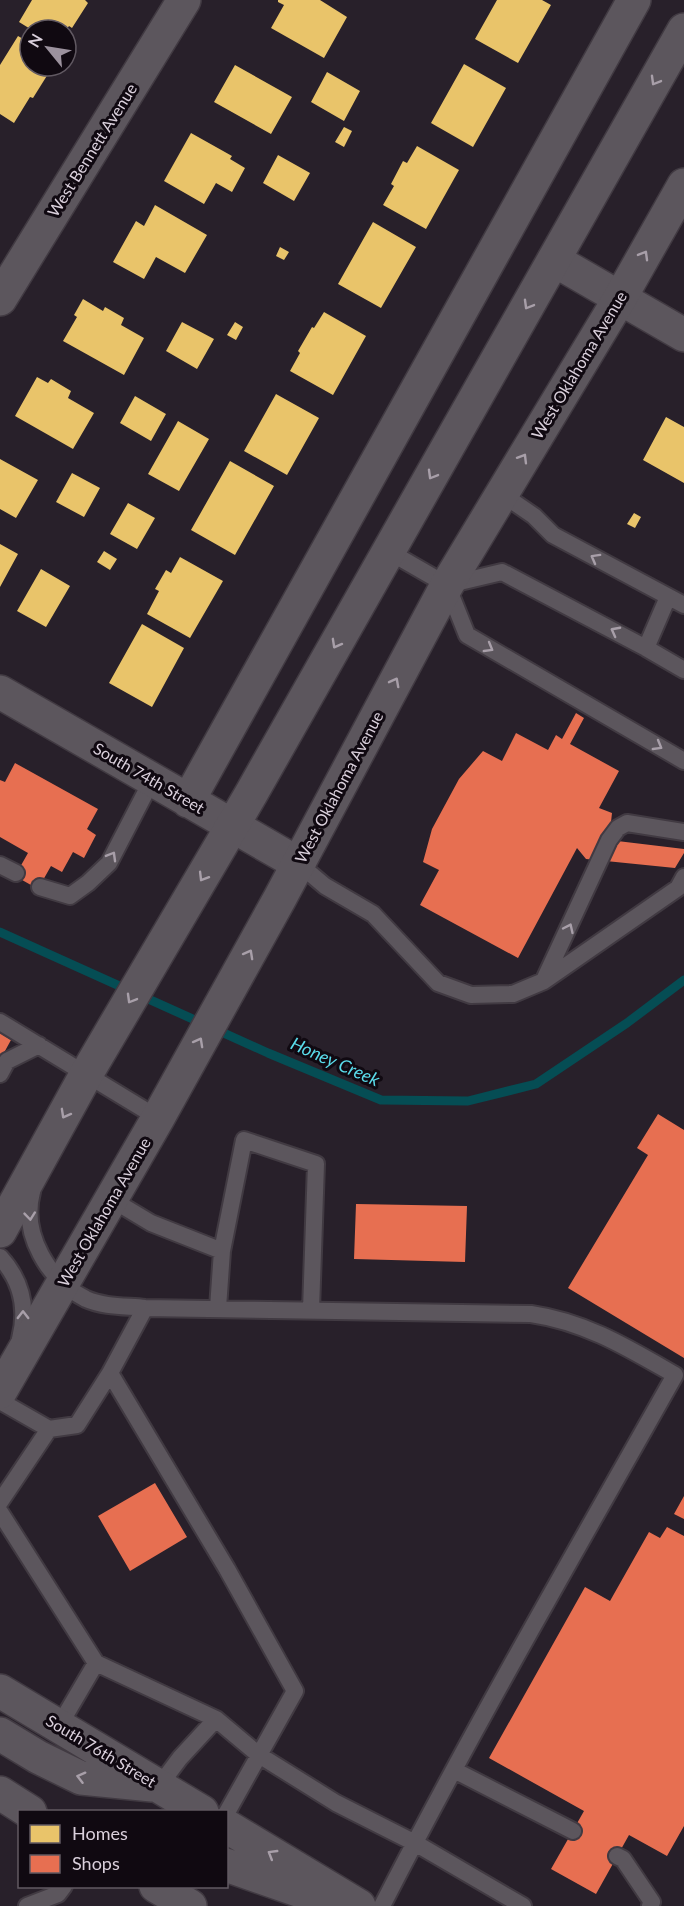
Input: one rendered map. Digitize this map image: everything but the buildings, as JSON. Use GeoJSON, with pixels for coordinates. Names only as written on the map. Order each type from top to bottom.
{"type":"FeatureCollection","features":[{"type":"Feature","properties":{"kind":"main road","name":"West Bennett Avenue"},"geometry":{"type":"LineString","coordinates":[[0,299],[184,0]]}},
{"type":"Feature","properties":{"kind":"main road"},"geometry":{"type":"LineString","coordinates":[[188,801],[634,0]]}},
{"type":"Feature","properties":{"kind":"main road"},"geometry":{"type":"LineString","coordinates":[[0,1250],[4,1222],[87,1074],[232,827],[684,30]]}},
{"type":"Feature","properties":{"kind":"main road","name":"West Oklahoma Avenue"},"geometry":{"type":"LineString","coordinates":[[4,1388],[299,864],[447,585],[620,298],[684,185]]}},
{"type":"Feature","properties":{"kind":"main road"},"geometry":{"type":"LineString","coordinates":[[554,260],[684,335]]}},
{"type":"Feature","properties":{"kind":"main road","name":"South 74th Street"},"geometry":{"type":"LineString","coordinates":[[0,692],[299,864]]}},
{"type":"Feature","properties":{"kind":"main road","name":"South 76th Street"},"geometry":{"type":"LineString","coordinates":[[0,1691],[199,1810]]}},
{"type":"Feature","properties":{"kind":"main road"},"geometry":{"type":"LineString","coordinates":[[0,1734],[38,1757],[81,1778],[159,1786]]}},
{"type":"Feature","properties":{"kind":"main road"},"geometry":{"type":"LineString","coordinates":[[0,1793],[27,1810]]}},
{"type":"Feature","properties":{"kind":"main road"},"geometry":{"type":"LineString","coordinates":[[228,1827],[358,1906]]}},
{"type":"Feature","properties":{"kind":"main road"},"geometry":{"type":"LineString","coordinates":[[228,1865],[345,1906]]}},
{"type":"Feature","properties":{"kind":"main road"},"geometry":{"type":"LineString","coordinates":[[158,1888],[190,1906]]}},
{"type":"Feature","properties":{"kind":"lane"},"geometry":{"type":"LineString","coordinates":[[502,494],[534,516],[554,535],[684,605]]}},
{"type":"Feature","properties":{"kind":"lane"},"geometry":{"type":"LineString","coordinates":[[388,551],[447,585],[467,635],[684,761]]}},
{"type":"Feature","properties":{"kind":"lane"},"geometry":{"type":"LineString","coordinates":[[447,585],[502,572],[684,670]]}},
{"type":"Feature","properties":{"kind":"lane"},"geometry":{"type":"LineString","coordinates":[[646,648],[668,597]]}},
{"type":"Feature","properties":{"kind":"lane"},"geometry":{"type":"LineString","coordinates":[[40,886],[70,896],[88,883],[109,863],[152,780]]}},
{"type":"Feature","properties":{"kind":"lane"},"geometry":{"type":"LineString","coordinates":[[544,981],[609,840],[618,828],[627,823],[684,832]]}},
{"type":"Feature","properties":{"kind":"lane"},"geometry":{"type":"LineString","coordinates":[[299,864],[325,886],[373,914],[438,983],[471,995],[513,994],[544,981],[678,888],[684,877]]}},
{"type":"Feature","properties":{"kind":"lane"},"geometry":{"type":"LineString","coordinates":[[0,865],[16,873]]}},
{"type":"Feature","properties":{"kind":"lane"},"geometry":{"type":"LineString","coordinates":[[0,1022],[158,1118]]}},
{"type":"Feature","properties":{"kind":"lane"},"geometry":{"type":"LineString","coordinates":[[0,1074],[7,1061],[39,1045]]}},
{"type":"Feature","properties":{"kind":"lane"},"geometry":{"type":"LineString","coordinates":[[218,1308],[222,1251],[244,1140],[316,1164],[310,1310]]}},
{"type":"Feature","properties":{"kind":"lane"},"geometry":{"type":"LineString","coordinates":[[40,1159],[29,1203],[32,1234],[52,1272],[62,1284],[86,1299],[98,1303],[145,1308],[531,1314],[555,1317],[588,1329],[675,1375],[550,1596],[382,1906]]}},
{"type":"Feature","properties":{"kind":"lane"},"geometry":{"type":"LineString","coordinates":[[111,1199],[151,1223],[222,1251]]}},
{"type":"Feature","properties":{"kind":"lane"},"geometry":{"type":"LineString","coordinates":[[0,1257],[16,1277],[23,1302],[23,1326],[4,1388],[49,1429]]}},
{"type":"Feature","properties":{"kind":"lane"},"geometry":{"type":"LineString","coordinates":[[0,1502],[49,1429],[77,1425],[110,1373],[145,1308]]}},
{"type":"Feature","properties":{"kind":"lane"},"geometry":{"type":"LineString","coordinates":[[110,1373],[216,1550],[295,1691],[228,1810]]}},
{"type":"Feature","properties":{"kind":"lane"},"geometry":{"type":"LineString","coordinates":[[0,1512],[96,1663],[216,1719],[258,1755],[336,1803],[415,1843],[523,1906]]}},
{"type":"Feature","properties":{"kind":"lane"},"geometry":{"type":"LineString","coordinates":[[59,1726],[96,1663]]}},
{"type":"Feature","properties":{"kind":"lane"},"geometry":{"type":"LineString","coordinates":[[159,1786],[180,1758],[216,1719]]}},
{"type":"Feature","properties":{"kind":"lane"},"geometry":{"type":"LineString","coordinates":[[454,1770],[573,1831]]}},
{"type":"Feature","properties":{"kind":"lane"},"geometry":{"type":"LineString","coordinates":[[617,1856],[623,1859],[652,1902],[650,1906]]}},
{"type":"Feature","properties":{"kind":"lane"},"geometry":{"type":"LineString","coordinates":[[34,1905],[62,1895]]}},
{"type":"Feature","properties":{"kind":"waterway","name":"Honey Creek"},"geometry":{"type":"LineString","coordinates":[[0,932],[268,1053],[381,1100],[468,1101],[536,1084],[627,1023],[684,980]]}}]}
